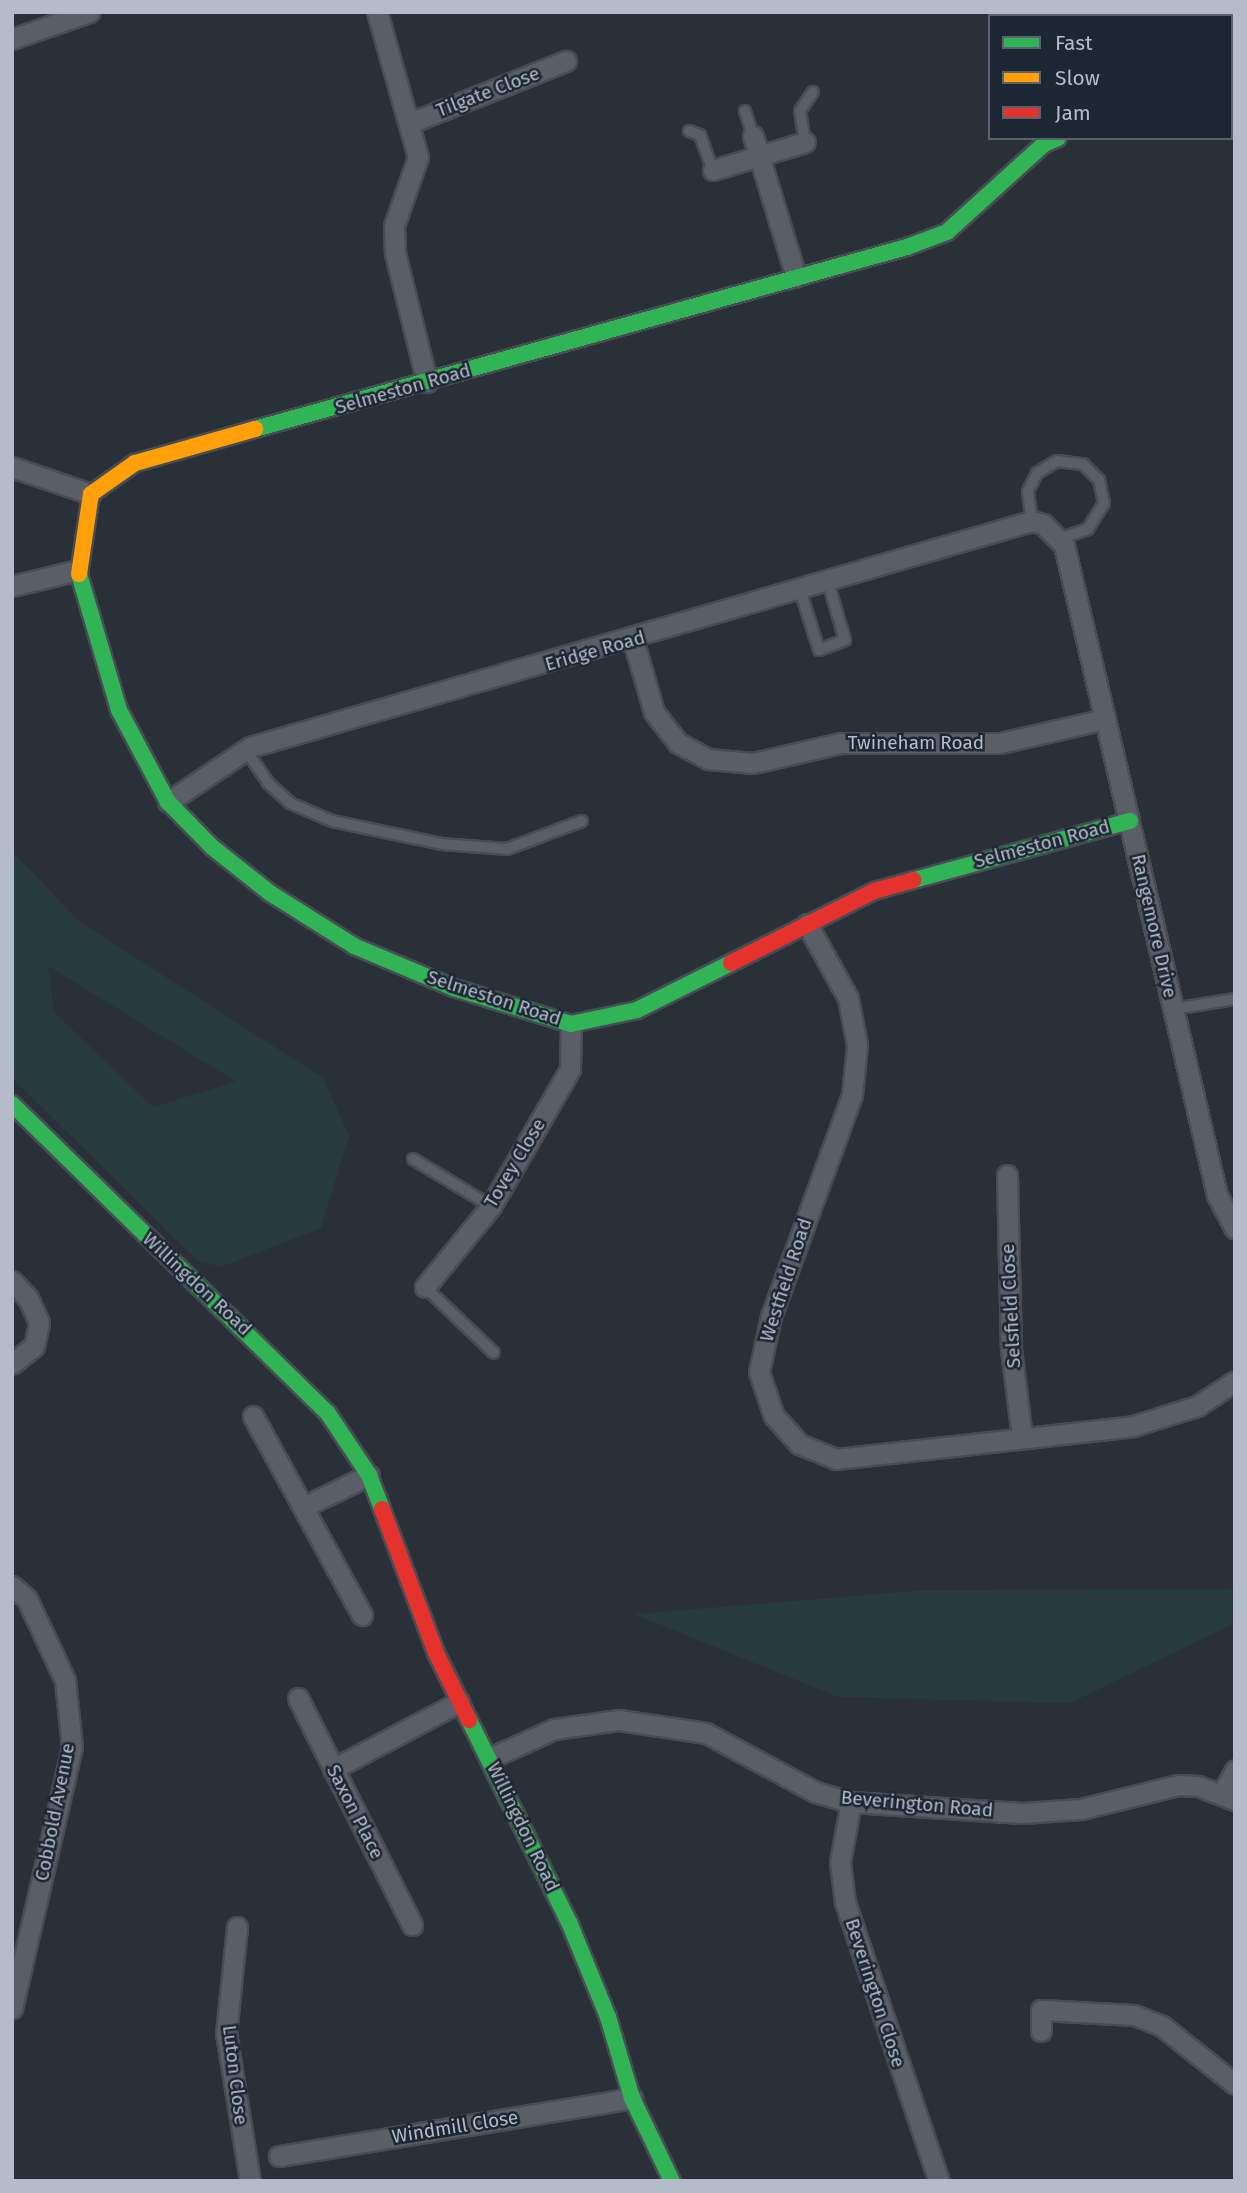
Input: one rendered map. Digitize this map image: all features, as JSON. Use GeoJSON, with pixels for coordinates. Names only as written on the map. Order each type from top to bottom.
{"type":"FeatureCollection","features":[{"type":"Feature","properties":{"kind":"street"},"geometry":{"type":"LineString","coordinates":[[12,39],[89,12]]}},
{"type":"Feature","properties":{"kind":"street"},"geometry":{"type":"LineString","coordinates":[[377,12],[418,157],[394,226],[395,253],[427,382]]}},
{"type":"Feature","properties":{"kind":"street","name":"Tilgate Close"},"geometry":{"type":"LineString","coordinates":[[410,123],[566,61]]}},
{"type":"Feature","properties":{"kind":"street"},"geometry":{"type":"LineString","coordinates":[[753,136],[796,277]]}},
{"type":"Feature","properties":{"kind":"street","name":"Selmeston Road"},"geometry":{"type":"LineString","coordinates":[[1053,140],[1044,144],[947,232],[135,463],[91,494],[78,569],[119,710],[168,802],[212,847],[270,893],[354,946],[454,988],[571,1024],[637,1010],[874,891],[1130,821]]}},
{"type":"Feature","properties":{"kind":"street"},"geometry":{"type":"LineString","coordinates":[[713,170],[805,142]]}},
{"type":"Feature","properties":{"kind":"street"},"geometry":{"type":"LineString","coordinates":[[12,467],[91,494]]}},
{"type":"Feature","properties":{"kind":"street"},"geometry":{"type":"LineString","coordinates":[[1032,521],[1059,539]]}},
{"type":"Feature","properties":{"kind":"street","name":"Eridge Road"},"geometry":{"type":"LineString","coordinates":[[168,802],[246,750],[633,640],[1032,521]]}},
{"type":"Feature","properties":{"kind":"street","name":"Rangemore Drive"},"geometry":{"type":"LineString","coordinates":[[1059,539],[1130,821],[1217,1195],[1235,1229]]}},
{"type":"Feature","properties":{"kind":"street"},"geometry":{"type":"LineString","coordinates":[[12,586],[78,569]]}},
{"type":"Feature","properties":{"kind":"street","name":"Twineham Road"},"geometry":{"type":"LineString","coordinates":[[633,640],[654,712],[678,743],[708,759],[753,763],[841,743],[1000,743],[1105,719]]}},
{"type":"Feature","properties":{"kind":"street","name":"Westfield Road"},"geometry":{"type":"LineString","coordinates":[[807,924],[848,998],[857,1045],[852,1095],[771,1317],[759,1372],[774,1416],[799,1444],[836,1459],[1133,1426],[1198,1406],[1235,1381]]}},
{"type":"Feature","properties":{"kind":"street","name":"Tovey Close"},"geometry":{"type":"LineString","coordinates":[[425,1287],[491,1206],[570,1069],[571,1024]]}},
{"type":"Feature","properties":{"kind":"street","name":"Willingdon Road"},"geometry":{"type":"LineString","coordinates":[[12,1104],[89,1184],[285,1368],[327,1412],[369,1475],[431,1642],[569,1922],[608,2017],[632,2098],[671,2181]]}},
{"type":"Feature","properties":{"kind":"street","name":"Selsfield Close"},"geometry":{"type":"LineString","coordinates":[[1007,1175],[1011,1349],[1022,1437]]}},
{"type":"Feature","properties":{"kind":"street"},"geometry":{"type":"LineString","coordinates":[[12,1281],[28,1298],[39,1323],[34,1346],[12,1364]]}},
{"type":"Feature","properties":{"kind":"street"},"geometry":{"type":"LineString","coordinates":[[253,1416],[305,1506],[362,1615]]}},
{"type":"Feature","properties":{"kind":"street"},"geometry":{"type":"LineString","coordinates":[[305,1506],[369,1475]]}},
{"type":"Feature","properties":{"kind":"street","name":"Cobbold Avenue"},"geometry":{"type":"LineString","coordinates":[[12,1586],[27,1599],[65,1680],[72,1747],[12,2008]]}},
{"type":"Feature","properties":{"kind":"street","name":"Saxon Place"},"geometry":{"type":"LineString","coordinates":[[298,1698],[412,1926]]}},
{"type":"Feature","properties":{"kind":"street"},"geometry":{"type":"LineString","coordinates":[[333,1769],[459,1702]]}},
{"type":"Feature","properties":{"kind":"street","name":"Beverington Road"},"geometry":{"type":"LineString","coordinates":[[490,1758],[554,1729],[581,1723],[660,1723],[706,1733],[815,1792],[851,1802],[1022,1813],[1081,1809],[1178,1785],[1229,1796]]}},
{"type":"Feature","properties":{"kind":"street"},"geometry":{"type":"LineString","coordinates":[[1229,1796],[1235,1770]]}},
{"type":"Feature","properties":{"kind":"street","name":"Beverington Close"},"geometry":{"type":"LineString","coordinates":[[851,1802],[840,1862],[845,1902],[939,2181]]}},
{"type":"Feature","properties":{"kind":"street","name":"Luton Close"},"geometry":{"type":"LineString","coordinates":[[237,1927],[226,2033],[250,2181]]}},
{"type":"Feature","properties":{"kind":"street"},"geometry":{"type":"LineString","coordinates":[[1041,2031],[1041,2010],[1134,2015],[1161,2026],[1235,2084]]}},
{"type":"Feature","properties":{"kind":"street","name":"Windmill Close"},"geometry":{"type":"LineString","coordinates":[[279,2156],[632,2098]]}},
{"type":"Feature","properties":{"kind":"lane"},"geometry":{"type":"LineString","coordinates":[[805,142],[800,111],[813,92]]}},
{"type":"Feature","properties":{"kind":"lane"},"geometry":{"type":"LineString","coordinates":[[745,110],[753,136]]}},
{"type":"Feature","properties":{"kind":"lane"},"geometry":{"type":"LineString","coordinates":[[689,131],[700,135],[713,170]]}},
{"type":"Feature","properties":{"kind":"lane"},"geometry":{"type":"LineString","coordinates":[[1032,521],[1028,491],[1037,473],[1057,461],[1083,464],[1099,480],[1104,503],[1088,529],[1059,539]]}},
{"type":"Feature","properties":{"kind":"lane"},"geometry":{"type":"LineString","coordinates":[[800,590],[820,650],[845,640],[828,582]]}},
{"type":"Feature","properties":{"kind":"lane"},"geometry":{"type":"LineString","coordinates":[[246,750],[268,783],[290,803],[332,821],[393,834],[489,851],[507,849],[582,821]]}},
{"type":"Feature","properties":{"kind":"lane"},"geometry":{"type":"LineString","coordinates":[[1174,1009],[1235,999]]}},
{"type":"Feature","properties":{"kind":"lane"},"geometry":{"type":"LineString","coordinates":[[413,1159],[491,1206]]}},
{"type":"Feature","properties":{"kind":"lane"},"geometry":{"type":"LineString","coordinates":[[425,1287],[494,1353]]}},
{"type":"Feature","properties":{"kind":"green space"},"geometry":{"type":"Polygon","coordinates":[[[13,852],[80,922],[323,1078],[349,1136],[321,1228],[221,1267],[198,1261],[12,1078],[13,852]],[[48,966],[54,1012],[153,1107],[235,1081],[48,966]]]}},
{"type":"Feature","properties":{"kind":"green space"},"geometry":{"type":"Polygon","coordinates":[[[1235,1589],[1235,1623],[1070,1703],[838,1697],[634,1614],[925,1590],[1235,1589]]]}},
{"type":"Feature","properties":{"kind":"traffic: fast"},"geometry":{"type":"LineString","coordinates":[[255,429],[907,247],[947,232],[1044,144],[1053,140]]}},
{"type":"Feature","properties":{"kind":"traffic: fast"},"geometry":{"type":"LineString","coordinates":[[79,574],[119,710],[168,802],[212,847],[270,893],[354,946],[454,988],[571,1024],[637,1010],[731,963]]}},
{"type":"Feature","properties":{"kind":"traffic: fast"},"geometry":{"type":"LineString","coordinates":[[914,880],[1130,821]]}},
{"type":"Feature","properties":{"kind":"traffic: fast"},"geometry":{"type":"LineString","coordinates":[[12,1104],[327,1412],[369,1475],[382,1509]]}},
{"type":"Feature","properties":{"kind":"traffic: fast"},"geometry":{"type":"LineString","coordinates":[[469,1720],[569,1922],[608,2017],[632,2098],[672,2181]]}},
{"type":"Feature","properties":{"kind":"traffic: slow"},"geometry":{"type":"LineString","coordinates":[[79,574],[91,494],[135,463],[255,429]]}},
{"type":"Feature","properties":{"kind":"traffic: jam"},"geometry":{"type":"LineString","coordinates":[[731,963],[874,891],[914,880]]}},
{"type":"Feature","properties":{"kind":"traffic: jam"},"geometry":{"type":"LineString","coordinates":[[382,1509],[436,1653],[469,1720]]}}]}
